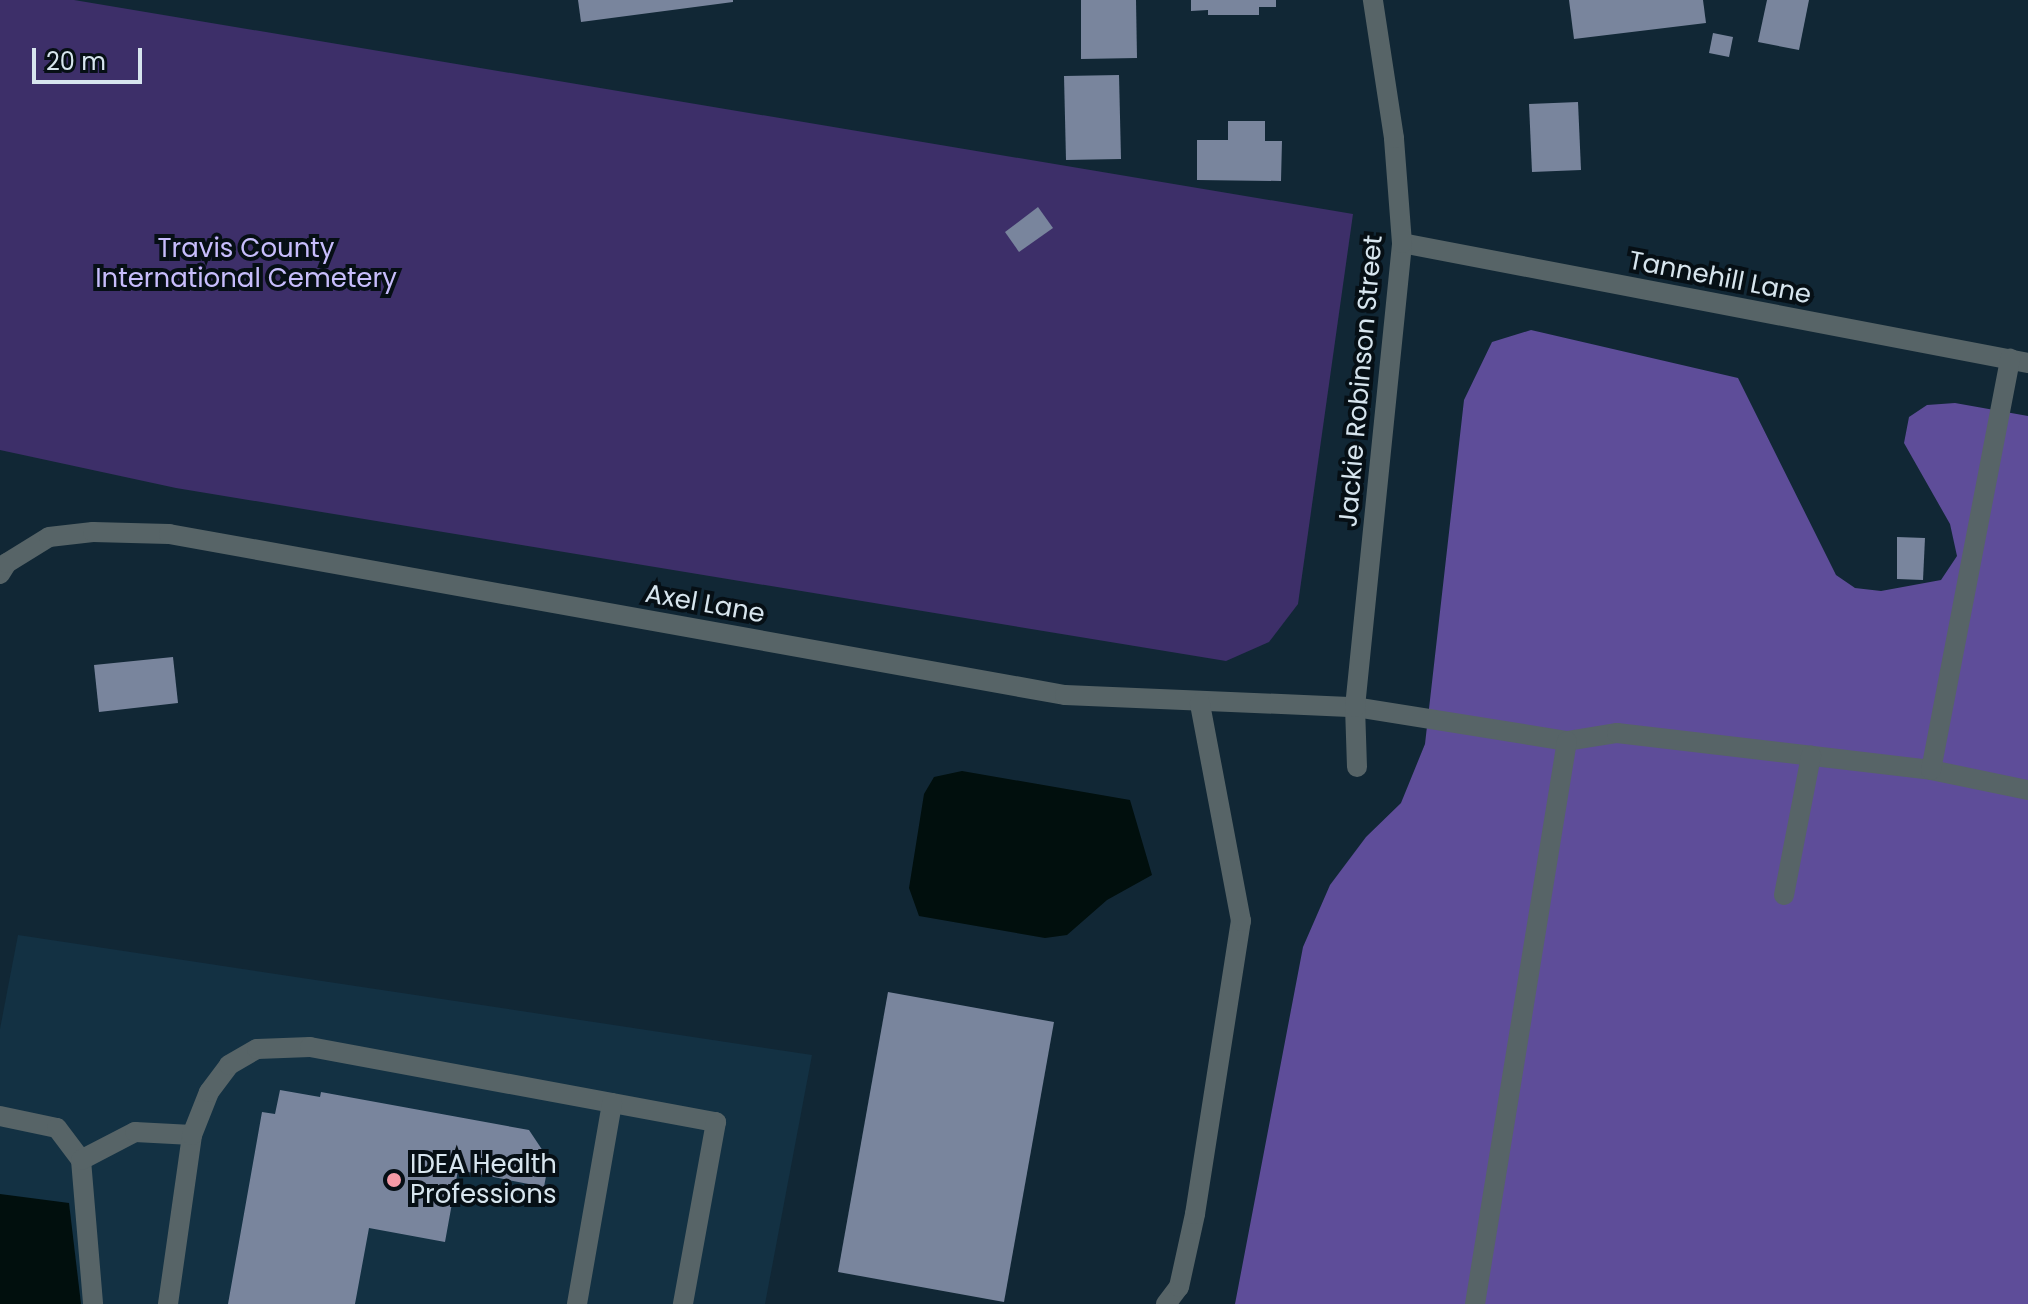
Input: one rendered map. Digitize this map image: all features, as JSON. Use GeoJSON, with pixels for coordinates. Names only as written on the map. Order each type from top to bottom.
{"type":"FeatureCollection","features":[{"type":"Feature","properties":{"kind":"street","name":"Jackie Robinson Street"},"geometry":{"type":"LineString","coordinates":[[1357,767],[1355,707],[1402,243],[1394,138],[1373,0]]}},
{"type":"Feature","properties":{"kind":"street","name":"Tannehill Lane"},"geometry":{"type":"LineString","coordinates":[[1402,243],[2019,361]]}},
{"type":"Feature","properties":{"kind":"street"},"geometry":{"type":"LineString","coordinates":[[1931,770],[2019,361]]}},
{"type":"Feature","properties":{"kind":"street","name":"Axel Lane"},"geometry":{"type":"LineString","coordinates":[[0,574],[7,563],[49,537],[93,532],[169,534],[1065,695],[1200,703],[1355,707],[1567,741],[1617,733],[1931,770],[2028,790]]}},
{"type":"Feature","properties":{"kind":"street"},"geometry":{"type":"LineString","coordinates":[[1166,1304],[1179,1287],[1195,1214],[1241,921],[1200,703]]}},
{"type":"Feature","properties":{"kind":"street"},"geometry":{"type":"LineString","coordinates":[[1475,1304],[1567,741]]}},
{"type":"Feature","properties":{"kind":"street"},"geometry":{"type":"LineString","coordinates":[[1784,895],[1811,756]]}},
{"type":"Feature","properties":{"kind":"street"},"geometry":{"type":"LineString","coordinates":[[168,1304],[192,1135],[209,1092],[229,1065],[257,1049],[310,1047],[716,1122],[683,1304]]}},
{"type":"Feature","properties":{"kind":"street"},"geometry":{"type":"LineString","coordinates":[[577,1304],[612,1103]]}},
{"type":"Feature","properties":{"kind":"street"},"geometry":{"type":"LineString","coordinates":[[0,1116],[57,1128],[81,1160],[93,1304]]}},
{"type":"Feature","properties":{"kind":"street"},"geometry":{"type":"LineString","coordinates":[[81,1160],[135,1132],[192,1135]]}},
{"type":"Feature","properties":{"kind":"shaded area"},"geometry":{"type":"Polygon","coordinates":[[[1531,330],[1738,378],[1836,575],[1855,588],[1881,591],[1941,580],[1957,556],[1950,524],[1904,443],[1909,417],[1927,405],[1955,403],[2028,416],[2028,1304],[1235,1304],[1303,947],[1330,885],[1366,837],[1401,803],[1425,744],[1464,400],[1492,342],[1531,330]]]}},
{"type":"Feature","properties":{"kind":"shaded area"},"geometry":{"type":"Polygon","coordinates":[[[962,771],[1130,800],[1152,875],[1107,900],[1067,935],[1045,938],[919,916],[909,888],[924,794],[934,777],[962,771]]]}},
{"type":"Feature","properties":{"kind":"shaded area","name":"IDEA Health Professions"},"geometry":{"type":"Polygon","coordinates":[[[18,935],[812,1055],[765,1304],[0,1304],[0,1029],[18,935]]]}},
{"type":"Feature","properties":{"kind":"shaded area"},"geometry":{"type":"Polygon","coordinates":[[[0,1194],[69,1203],[81,1304],[0,1304],[0,1194]]]}},
{"type":"Feature","properties":{"kind":"green space","name":"Travis County International Cemetery"},"geometry":{"type":"Polygon","coordinates":[[[0,0],[74,0],[1353,214],[1298,604],[1269,642],[1226,661],[176,488],[0,450],[0,0]]]}},
{"type":"Feature","properties":{"kind":"building"},"geometry":{"type":"Polygon","coordinates":[[[578,0],[733,0],[733,2],[581,22],[578,0]]]}},
{"type":"Feature","properties":{"kind":"building"},"geometry":{"type":"Polygon","coordinates":[[[1081,0],[1136,0],[1137,58],[1081,59],[1081,0]]]}},
{"type":"Feature","properties":{"kind":"building"},"geometry":{"type":"Polygon","coordinates":[[[1191,0],[1276,0],[1276,7],[1259,7],[1259,15],[1208,15],[1208,10],[1191,11],[1191,0]]]}},
{"type":"Feature","properties":{"kind":"building"},"geometry":{"type":"Polygon","coordinates":[[[1569,0],[1703,0],[1706,23],[1574,39],[1569,0]]]}},
{"type":"Feature","properties":{"kind":"building"},"geometry":{"type":"Polygon","coordinates":[[[1767,0],[1809,0],[1799,50],[1758,42],[1767,0]]]}},
{"type":"Feature","properties":{"kind":"building"},"geometry":{"type":"Polygon","coordinates":[[[1713,33],[1733,37],[1729,57],[1709,53],[1713,33]]]}},
{"type":"Feature","properties":{"kind":"building"},"geometry":{"type":"Polygon","coordinates":[[[1119,75],[1121,159],[1066,160],[1064,76],[1119,75]]]}},
{"type":"Feature","properties":{"kind":"building"},"geometry":{"type":"Polygon","coordinates":[[[1578,102],[1581,170],[1532,172],[1529,104],[1578,102]]]}},
{"type":"Feature","properties":{"kind":"building"},"geometry":{"type":"Polygon","coordinates":[[[1228,121],[1265,121],[1265,141],[1282,141],[1281,181],[1197,180],[1197,140],[1228,140],[1228,121]]]}},
{"type":"Feature","properties":{"kind":"building"},"geometry":{"type":"Polygon","coordinates":[[[1038,207],[1053,228],[1019,252],[1005,232],[1038,207]]]}},
{"type":"Feature","properties":{"kind":"building"},"geometry":{"type":"Polygon","coordinates":[[[1897,537],[1925,538],[1923,580],[1897,579],[1897,537]]]}},
{"type":"Feature","properties":{"kind":"building"},"geometry":{"type":"Polygon","coordinates":[[[173,657],[178,703],[99,712],[94,665],[173,657]]]}},
{"type":"Feature","properties":{"kind":"building"},"geometry":{"type":"Polygon","coordinates":[[[888,992],[1054,1022],[1004,1302],[838,1272],[888,992]]]}},
{"type":"Feature","properties":{"kind":"building"},"geometry":{"type":"Polygon","coordinates":[[[280,1090],[320,1097],[321,1092],[529,1130],[549,1160],[544,1187],[458,1170],[445,1242],[369,1228],[355,1304],[228,1304],[262,1112],[275,1114],[280,1090]]]}},
{"type":"Feature","properties":{"kind":"place","name":"IDEA Health Professions"},"geometry":{"type":"Point","coordinates":[394,1180]}}]}
